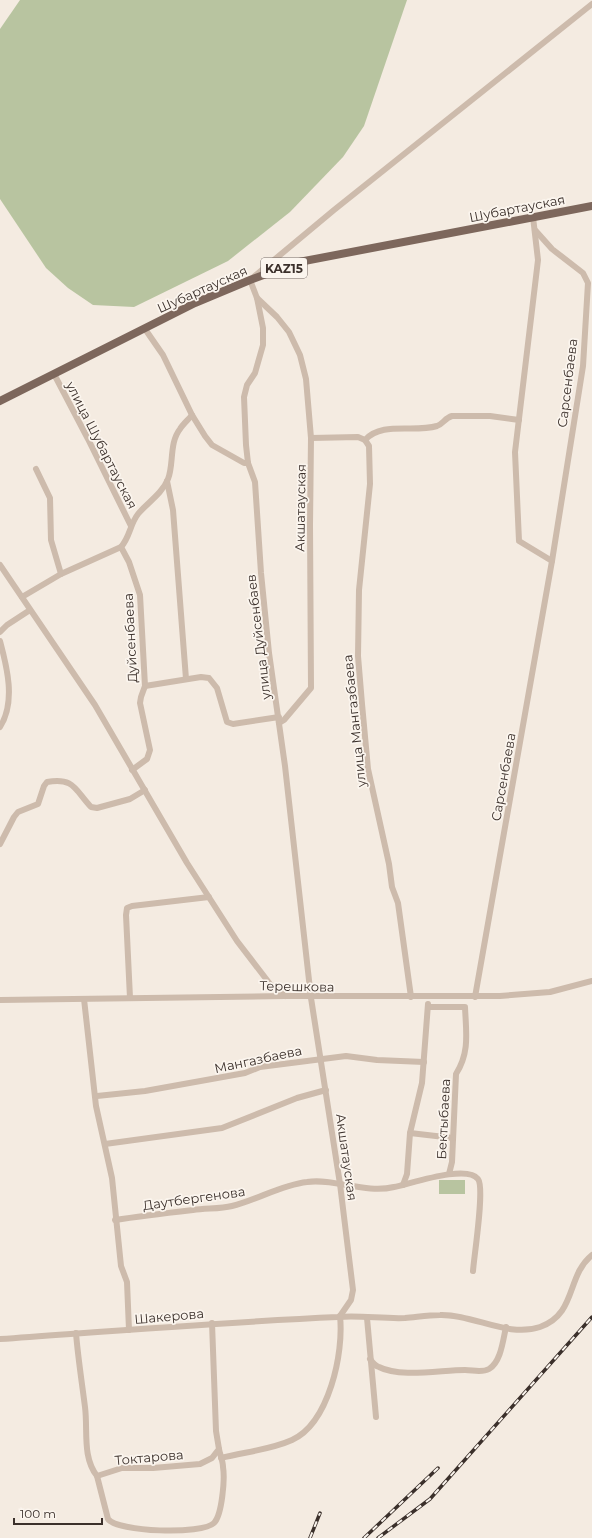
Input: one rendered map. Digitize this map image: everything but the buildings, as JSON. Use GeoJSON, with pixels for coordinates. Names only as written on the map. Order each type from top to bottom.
{"type":"FeatureCollection","features":[{"type":"Feature","properties":{"kind":"main road","name":"Шубартауская"},"geometry":{"type":"LineString","coordinates":[[0,401],[195,303],[250,280],[299,262],[592,206]]}},
{"type":"Feature","properties":{"kind":"street"},"geometry":{"type":"LineString","coordinates":[[250,280],[340,205],[592,4]]}},
{"type":"Feature","properties":{"kind":"street"},"geometry":{"type":"LineString","coordinates":[[533,217],[538,260],[515,452],[519,541],[552,561]]}},
{"type":"Feature","properties":{"kind":"street","name":"Сарсенбаева"},"geometry":{"type":"LineString","coordinates":[[475,997],[552,561],[583,366],[588,283],[583,273],[552,249],[535,230]]}},
{"type":"Feature","properties":{"kind":"street","name":"улица Дуйсенбаев"},"geometry":{"type":"LineString","coordinates":[[250,280],[257,298],[263,328],[263,345],[255,373],[247,385],[244,397],[248,463],[255,482],[262,588],[269,654],[279,720],[311,998]]}},
{"type":"Feature","properties":{"kind":"street","name":"Акшатауская"},"geometry":{"type":"LineString","coordinates":[[257,298],[277,317],[289,332],[300,355],[306,379],[311,438],[311,688],[284,720],[279,720]]}},
{"type":"Feature","properties":{"kind":"street"},"geometry":{"type":"LineString","coordinates":[[145,329],[163,355],[192,415],[212,445],[244,463],[248,463]]}},
{"type":"Feature","properties":{"kind":"street","name":"улица Шубартауская"},"geometry":{"type":"LineString","coordinates":[[54,374],[131,526]]}},
{"type":"Feature","properties":{"kind":"street"},"geometry":{"type":"LineString","coordinates":[[22,597],[61,574],[121,546],[126,541],[131,526],[138,515],[167,481],[172,466],[173,449],[179,430],[192,415]]}},
{"type":"Feature","properties":{"kind":"street"},"geometry":{"type":"LineString","coordinates":[[311,438],[358,436],[365,440],[370,434],[382,429],[407,430],[439,426],[447,417],[452,416],[490,416],[519,420]]}},
{"type":"Feature","properties":{"kind":"street","name":"улица Мангазбаева"},"geometry":{"type":"LineString","coordinates":[[365,440],[369,446],[370,484],[359,590],[358,656],[361,698],[368,769],[389,864],[392,888],[398,903],[411,997]]}},
{"type":"Feature","properties":{"kind":"street"},"geometry":{"type":"LineString","coordinates":[[36,469],[50,498],[51,540],[61,574]]}},
{"type":"Feature","properties":{"kind":"street"},"geometry":{"type":"LineString","coordinates":[[167,481],[174,510],[186,680]]}},
{"type":"Feature","properties":{"kind":"street","name":"Дуйсенбаева"},"geometry":{"type":"LineString","coordinates":[[121,546],[129,562],[140,595],[145,686],[140,703],[150,750],[147,759],[132,770]]}},
{"type":"Feature","properties":{"kind":"street"},"geometry":{"type":"LineString","coordinates":[[0,565],[95,705],[132,770],[209,897],[252,962],[270,984],[285,996]]}},
{"type":"Feature","properties":{"kind":"street"},"geometry":{"type":"LineString","coordinates":[[0,631],[30,610]]}},
{"type":"Feature","properties":{"kind":"street"},"geometry":{"type":"LineString","coordinates":[[0,641],[9,681],[7,717],[0,727]]}},
{"type":"Feature","properties":{"kind":"street"},"geometry":{"type":"LineString","coordinates":[[145,686],[209,678],[218,688],[227,722],[233,724],[279,720]]}},
{"type":"Feature","properties":{"kind":"street"},"geometry":{"type":"LineString","coordinates":[[0,844],[18,812],[38,804],[44,786],[47,782],[65,781],[72,783],[91,807],[97,808],[130,799],[145,790]]}},
{"type":"Feature","properties":{"kind":"street"},"geometry":{"type":"LineString","coordinates":[[130,998],[126,915],[127,908],[132,906],[209,897]]}},
{"type":"Feature","properties":{"kind":"street","name":"Терешкова"},"geometry":{"type":"LineString","coordinates":[[0,1000],[285,996],[311,998],[475,997],[550,992],[592,981]]}},
{"type":"Feature","properties":{"kind":"street"},"geometry":{"type":"LineString","coordinates":[[403,1184],[407,1174],[410,1133],[422,1084],[428,997]]}},
{"type":"Feature","properties":{"kind":"street","name":"Акшатауская"},"geometry":{"type":"LineString","coordinates":[[311,998],[340,1184],[353,1290],[351,1300],[340,1316]]}},
{"type":"Feature","properties":{"kind":"street"},"geometry":{"type":"LineString","coordinates":[[84,999],[101,1134],[105,1144],[112,1178],[115,1220],[121,1266],[126,1282],[129,1330]]}},
{"type":"Feature","properties":{"kind":"street","name":"Бектыбаева"},"geometry":{"type":"LineString","coordinates":[[428,1007],[465,1007],[466,1046],[464,1062],[456,1074],[452,1162],[449,1174]]}},
{"type":"Feature","properties":{"kind":"street","name":"Мангазбаева"},"geometry":{"type":"LineString","coordinates":[[96,1096],[153,1090],[245,1073],[260,1067],[321,1058],[346,1056],[377,1060],[424,1062]]}},
{"type":"Feature","properties":{"kind":"street"},"geometry":{"type":"LineString","coordinates":[[105,1144],[222,1128],[296,1098],[326,1090]]}},
{"type":"Feature","properties":{"kind":"street"},"geometry":{"type":"LineString","coordinates":[[410,1133],[453,1138]]}},
{"type":"Feature","properties":{"kind":"street","name":"Даутбергенова"},"geometry":{"type":"LineString","coordinates":[[115,1220],[229,1207],[251,1202],[306,1182],[326,1181],[356,1187],[392,1188],[403,1184],[449,1174],[468,1173],[477,1178],[480,1184],[481,1202],[473,1271]]}},
{"type":"Feature","properties":{"kind":"street","name":"Шакерова"},"geometry":{"type":"LineString","coordinates":[[0,1339],[212,1323],[340,1316],[367,1318],[461,1316],[475,1321],[523,1330],[540,1327],[554,1320],[561,1314],[571,1295],[578,1273],[585,1260],[592,1255]]}},
{"type":"Feature","properties":{"kind":"street"},"geometry":{"type":"LineString","coordinates":[[221,1458],[293,1440],[309,1428],[318,1416],[330,1384],[342,1332],[340,1316]]}},
{"type":"Feature","properties":{"kind":"street"},"geometry":{"type":"LineString","coordinates":[[367,1318],[376,1417]]}},
{"type":"Feature","properties":{"kind":"street"},"geometry":{"type":"LineString","coordinates":[[76,1334],[85,1408],[88,1458],[90,1467],[96,1476],[108,1519],[110,1522],[124,1526],[172,1531],[194,1530],[207,1528],[215,1522],[222,1502],[223,1467],[219,1449],[212,1323]]}},
{"type":"Feature","properties":{"kind":"street"},"geometry":{"type":"LineString","coordinates":[[370,1359],[379,1367],[394,1371],[417,1373],[465,1370],[482,1372],[493,1366],[498,1358],[506,1327]]}},
{"type":"Feature","properties":{"kind":"street","name":"Токтарова"},"geometry":{"type":"LineString","coordinates":[[96,1476],[122,1468],[154,1468],[200,1464],[212,1458],[219,1449]]}},
{"type":"Feature","properties":{"kind":"green space"},"geometry":{"type":"Polygon","coordinates":[[[20,0],[407,0],[364,126],[343,157],[290,212],[228,261],[134,307],[93,305],[68,288],[46,268],[0,199],[0,29],[20,0]]]}},
{"type":"Feature","properties":{"kind":"green space"},"geometry":{"type":"Polygon","coordinates":[[[439,1180],[465,1180],[465,1194],[439,1194],[439,1180]]]}},
{"type":"Feature","properties":{"kind":"railway"},"geometry":{"type":"LineString","coordinates":[[378,1538],[430,1499],[592,1317]]}},
{"type":"Feature","properties":{"kind":"railway"},"geometry":{"type":"LineString","coordinates":[[364,1538],[438,1468]]}},
{"type":"Feature","properties":{"kind":"railway"},"geometry":{"type":"LineString","coordinates":[[310,1538],[320,1513]]}}]}
